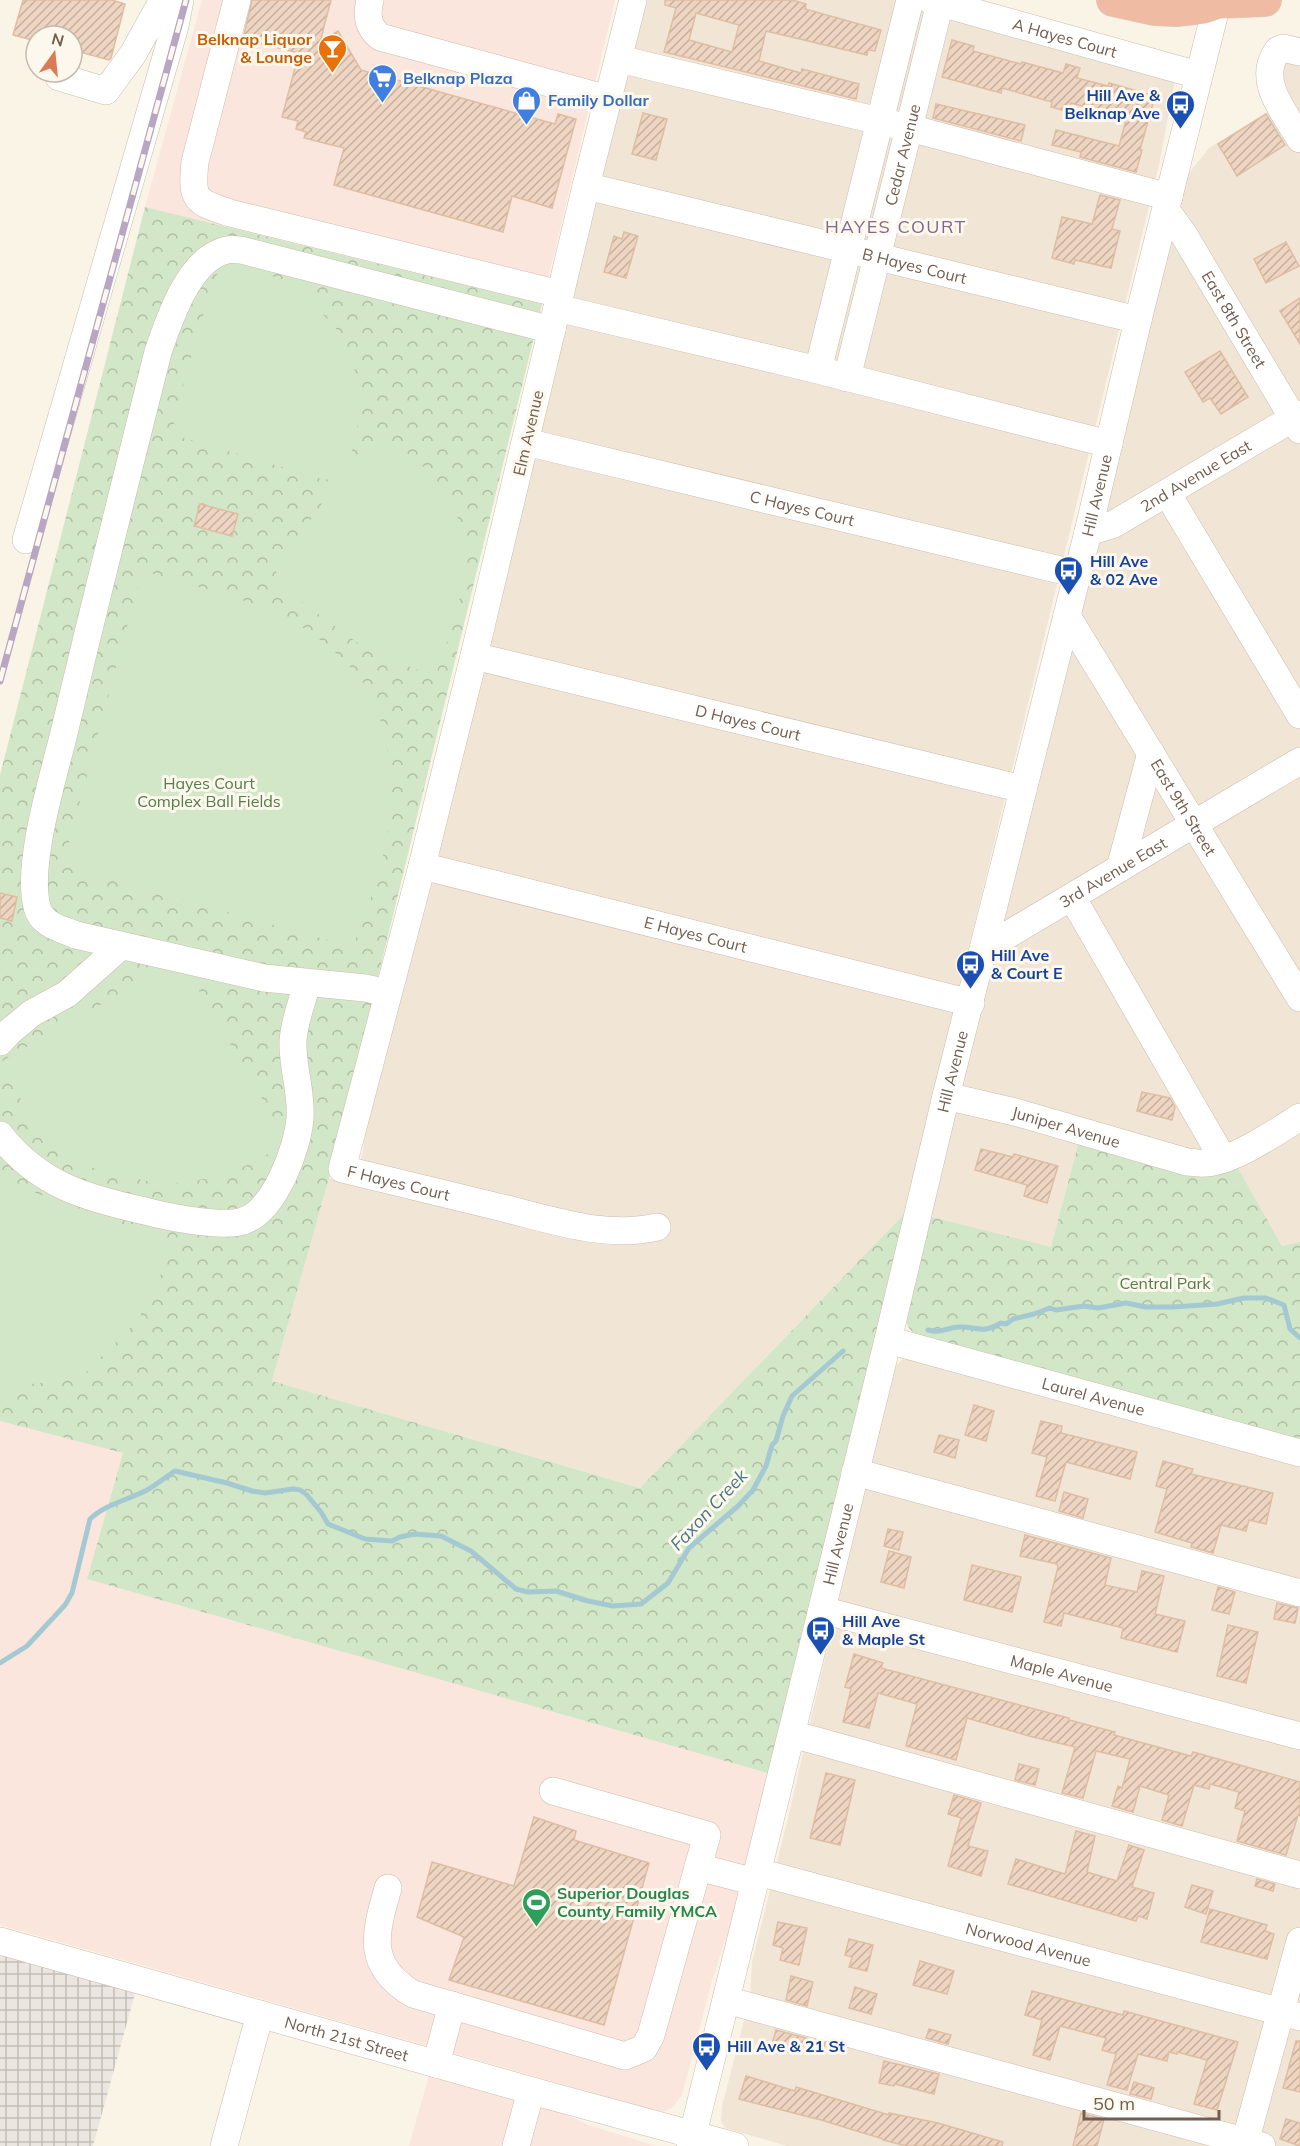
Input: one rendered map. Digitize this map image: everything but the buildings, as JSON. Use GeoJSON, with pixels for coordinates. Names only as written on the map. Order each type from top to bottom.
{"type":"FeatureCollection","features":[{"type":"Feature","properties":{"kind":"highway"},"geometry":{"type":"LineString","coordinates":[[1113,0],[1136,6],[1176,10],[1203,7],[1216,1],[1265,0]]}},
{"type":"Feature","properties":{"kind":"street"},"geometry":{"type":"LineString","coordinates":[[84,84],[106,91],[133,54],[163,0]]}},
{"type":"Feature","properties":{"kind":"street"},"geometry":{"type":"LineString","coordinates":[[26,540],[175,26],[180,0]]}},
{"type":"Feature","properties":{"kind":"street"},"geometry":{"type":"LineString","coordinates":[[237,0],[195,162],[195,193],[198,199],[207,206],[556,311]]}},
{"type":"Feature","properties":{"kind":"street"},"geometry":{"type":"LineString","coordinates":[[369,0],[368,17],[371,29],[380,37],[608,99]]}},
{"type":"Feature","properties":{"kind":"street","name":"Elm Avenue"},"geometry":{"type":"LineString","coordinates":[[422,866],[633,0]]}},
{"type":"Feature","properties":{"kind":"street","name":"Cedar Avenue"},"geometry":{"type":"LineString","coordinates":[[818,370],[910,0]]}},
{"type":"Feature","properties":{"kind":"street","name":"Cedar Avenue"},"geometry":{"type":"LineString","coordinates":[[847,378],[908,128],[935,1]]}},
{"type":"Feature","properties":{"kind":"street","name":"A Hayes Court"},"geometry":{"type":"LineString","coordinates":[[935,1],[1198,75]]}},
{"type":"Feature","properties":{"kind":"street","name":"Hill Avenue"},"geometry":{"type":"LineString","coordinates":[[691,2140],[946,1096],[1089,532],[1216,1]]}},
{"type":"Feature","properties":{"kind":"street"},"geometry":{"type":"LineString","coordinates":[[1300,52],[1281,49],[1274,56],[1269,76],[1270,86],[1300,139]]}},
{"type":"Feature","properties":{"kind":"street"},"geometry":{"type":"LineString","coordinates":[[619,59],[908,128],[1167,203]]}},
{"type":"Feature","properties":{"kind":"street","name":"B Hayes Court"},"geometry":{"type":"LineString","coordinates":[[586,186],[1138,320]]}},
{"type":"Feature","properties":{"kind":"street","name":"East 8th Street"},"geometry":{"type":"LineString","coordinates":[[1167,203],[1184,235],[1298,420]]}},
{"type":"Feature","properties":{"kind":"street"},"geometry":{"type":"LineString","coordinates":[[388,993],[365,988],[264,978],[122,946],[76,935],[52,926],[37,910],[34,890],[38,850],[78,674],[158,352],[172,312],[190,280],[214,256],[228,249],[241,250],[556,311],[818,370],[1109,444]]}},
{"type":"Feature","properties":{"kind":"street","name":"2nd Avenue East"},"geometry":{"type":"LineString","coordinates":[[1089,532],[1114,524],[1298,420]]}},
{"type":"Feature","properties":{"kind":"street","name":"C Hayes Court"},"geometry":{"type":"LineString","coordinates":[[526,442],[1077,574]]}},
{"type":"Feature","properties":{"kind":"street"},"geometry":{"type":"LineString","coordinates":[[1167,493],[1300,715]]}},
{"type":"Feature","properties":{"kind":"street","name":"East 9th Street"},"geometry":{"type":"LineString","coordinates":[[1067,616],[1300,998]]}},
{"type":"Feature","properties":{"kind":"street","name":"D Hayes Court"},"geometry":{"type":"LineString","coordinates":[[474,656],[1023,789]]}},
{"type":"Feature","properties":{"kind":"street"},"geometry":{"type":"LineString","coordinates":[[1120,868],[1151,753]]}},
{"type":"Feature","properties":{"kind":"street","name":"3rd Avenue East"},"geometry":{"type":"LineString","coordinates":[[986,944],[1072,897],[1300,761]]}},
{"type":"Feature","properties":{"kind":"street","name":"F Hayes Court"},"geometry":{"type":"LineString","coordinates":[[422,866],[342,1169],[576,1225],[625,1232],[657,1227]]}},
{"type":"Feature","properties":{"kind":"street","name":"E Hayes Court"},"geometry":{"type":"LineString","coordinates":[[422,866],[971,1003]]}},
{"type":"Feature","properties":{"kind":"street"},"geometry":{"type":"LineString","coordinates":[[1072,897],[1223,1159]]}},
{"type":"Feature","properties":{"kind":"street"},"geometry":{"type":"LineString","coordinates":[[0,1042],[32,1013],[67,994],[122,946]]}},
{"type":"Feature","properties":{"kind":"street"},"geometry":{"type":"LineString","coordinates":[[0,1135],[15,1152],[45,1177],[65,1188],[147,1212],[225,1224],[245,1221],[272,1196],[287,1169],[294,1149],[300,1118],[293,1038],[307,984]]}},
{"type":"Feature","properties":{"kind":"street","name":"Juniper Avenue"},"geometry":{"type":"LineString","coordinates":[[946,1096],[1015,1112],[1187,1162],[1206,1163],[1223,1159],[1257,1144],[1300,1117]]}},
{"type":"Feature","properties":{"kind":"street","name":"Laurel Avenue"},"geometry":{"type":"LineString","coordinates":[[888,1340],[1300,1453]]}},
{"type":"Feature","properties":{"kind":"street"},"geometry":{"type":"LineString","coordinates":[[855,1472],[1300,1593]]}},
{"type":"Feature","properties":{"kind":"street","name":"Maple Avenue"},"geometry":{"type":"LineString","coordinates":[[822,1610],[1300,1736]]}},
{"type":"Feature","properties":{"kind":"street"},"geometry":{"type":"LineString","coordinates":[[792,1734],[1300,1875]]}},
{"type":"Feature","properties":{"kind":"street"},"geometry":{"type":"LineString","coordinates":[[388,1888],[376,1940],[381,1962],[388,1975],[413,1994],[625,2056],[644,2048],[651,2035],[707,1835],[553,1791]]}},
{"type":"Feature","properties":{"kind":"street","name":"Norwood Avenue"},"geometry":{"type":"LineString","coordinates":[[698,1867],[757,1877],[1290,2015]]}},
{"type":"Feature","properties":{"kind":"street","name":"North 21st Street"},"geometry":{"type":"LineString","coordinates":[[0,1941],[531,2091],[691,2140],[735,2146]]}},
{"type":"Feature","properties":{"kind":"street"},"geometry":{"type":"LineString","coordinates":[[726,2000],[1251,2144],[1290,2015],[1300,1941]]}},
{"type":"Feature","properties":{"kind":"street"},"geometry":{"type":"LineString","coordinates":[[436,2064],[452,2005]]}},
{"type":"Feature","properties":{"kind":"street"},"geometry":{"type":"LineString","coordinates":[[224,2146],[260,2014]]}},
{"type":"Feature","properties":{"kind":"street"},"geometry":{"type":"LineString","coordinates":[[516,2146],[531,2091]]}},
{"type":"Feature","properties":{"kind":"shaded area","name":"Belknap Plaza"},"geometry":{"type":"Polygon","coordinates":[[[202,0],[615,0],[542,304],[145,207],[202,0]]]}},
{"type":"Feature","properties":{"kind":"shaded area"},"geometry":{"type":"Polygon","coordinates":[[[646,0],[899,0],[1175,80],[1159,165],[904,1214],[640,1488],[272,1381],[329,1178],[355,1184],[364,1146],[363,1140],[646,0]]]}},
{"type":"Feature","properties":{"kind":"shaded area"},"geometry":{"type":"Polygon","coordinates":[[[1286,62],[1300,65],[1300,1242],[1282,1246],[1225,1146],[1208,1150],[1191,1150],[1084,1121],[1051,1248],[928,1216],[1182,194],[1189,173],[1209,148],[1283,102],[1278,83],[1286,62]]]}},
{"type":"Feature","properties":{"kind":"shaded area"},"geometry":{"type":"Polygon","coordinates":[[[904,1358],[1300,1463],[1300,2146],[787,2146],[725,2128],[721,2121],[722,2106],[750,1997],[752,1962],[787,1822],[888,1386],[893,1368],[904,1358]]]}},
{"type":"Feature","properties":{"kind":"shaded area"},"geometry":{"type":"Polygon","coordinates":[[[0,1421],[123,1453],[87,1579],[771,1774],[682,2095],[672,2108],[664,2111],[654,2110],[0,1925],[0,1421]]]}},
{"type":"Feature","properties":{"kind":"shaded area"},"geometry":{"type":"Polygon","coordinates":[[[0,1952],[136,1990],[93,2146],[0,2146],[0,1952]]]}},
{"type":"Feature","properties":{"kind":"shaded area"},"geometry":{"type":"Polygon","coordinates":[[[430,2072],[550,2108],[589,2125],[656,2146],[409,2146],[430,2072]]]}},
{"type":"Feature","properties":{"kind":"green space","name":"Hayes Court Complex Ball Fields"},"geometry":{"type":"Polygon","coordinates":[[[145,207],[542,304],[329,1178],[272,1381],[640,1488],[904,1214],[771,1774],[87,1579],[123,1453],[0,1421],[0,775],[145,207]]]}},
{"type":"Feature","properties":{"kind":"green space"},"geometry":{"type":"Polygon","coordinates":[[[225,261],[240,262],[288,283],[303,293],[344,337],[359,382],[357,433],[346,473],[325,480],[181,437],[173,421],[213,281],[225,261]]]}},
{"type":"Feature","properties":{"kind":"green space"},"geometry":{"type":"Polygon","coordinates":[[[385,440],[413,457],[431,475],[454,510],[463,535],[465,564],[460,597],[435,678],[359,644],[279,585],[276,571],[331,490],[385,440]]]}},
{"type":"Feature","properties":{"kind":"green space"},"geometry":{"type":"Polygon","coordinates":[[[142,571],[235,598],[289,619],[315,636],[341,658],[369,692],[377,710],[387,748],[390,807],[382,860],[353,947],[83,872],[68,846],[142,571]]]}},
{"type":"Feature","properties":{"kind":"green space"},"geometry":{"type":"Polygon","coordinates":[[[165,968],[190,975],[288,1143],[227,1176],[162,1185],[90,1167],[34,1126],[2,1061],[165,968]]]}},
{"type":"Feature","properties":{"kind":"green space","name":"Central Park"},"geometry":{"type":"Polygon","coordinates":[[[1080,1137],[1235,1163],[1282,1246],[1300,1242],[1300,1443],[921,1337],[908,1327],[905,1317],[928,1216],[1051,1247],[1080,1137]]]}},
{"type":"Feature","properties":{"kind":"green space"},"geometry":{"type":"Polygon","coordinates":[[[0,1180],[176,1244],[138,1320],[80,1378],[0,1388],[0,1180]]]}},
{"type":"Feature","properties":{"kind":"waterway","name":"Faxon Creek"},"geometry":{"type":"LineString","coordinates":[[928,1330],[937,1331],[955,1327],[985,1329],[1050,1308],[1056,1310],[1084,1306],[1098,1308],[1126,1303],[1146,1307],[1173,1307],[1217,1304],[1244,1298],[1266,1298],[1284,1305],[1290,1329],[1300,1338]]}},
{"type":"Feature","properties":{"kind":"waterway","name":"Faxon Creek"},"geometry":{"type":"LineString","coordinates":[[0,1663],[27,1646],[65,1605],[72,1593],[90,1519],[110,1506],[147,1490],[175,1471],[265,1493],[300,1490],[321,1512],[328,1524],[365,1539],[392,1541],[414,1534],[441,1536],[471,1551],[516,1589],[528,1592],[556,1591],[613,1606],[641,1604],[668,1583],[689,1548],[753,1490],[766,1466],[792,1396],[843,1351]]}},
{"type":"Feature","properties":{"kind":"railway"},"geometry":{"type":"LineString","coordinates":[[0,681],[186,0]]}},
{"type":"Feature","properties":{"kind":"place","name":"Belknap Liquor & Lounge"},"geometry":{"type":"Point","coordinates":[333,74]}},
{"type":"Feature","properties":{"kind":"place","name":"Belknap Plaza"},"geometry":{"type":"Point","coordinates":[382,104]}},
{"type":"Feature","properties":{"kind":"place","name":"Family Dollar"},"geometry":{"type":"Point","coordinates":[527,126]}},
{"type":"Feature","properties":{"kind":"place","name":"Hill Ave & Belknap Ave"},"geometry":{"type":"Point","coordinates":[1181,130]}},
{"type":"Feature","properties":{"kind":"place","name":"Hill Ave & 02 Ave"},"geometry":{"type":"Point","coordinates":[1069,596]}},
{"type":"Feature","properties":{"kind":"place","name":"Hill Ave & Court E"},"geometry":{"type":"Point","coordinates":[970,990]}},
{"type":"Feature","properties":{"kind":"place","name":"Hill Ave & Maple St"},"geometry":{"type":"Point","coordinates":[821,1656]}},
{"type":"Feature","properties":{"kind":"place","name":"Superior Douglas County Family YMCA"},"geometry":{"type":"Point","coordinates":[536,1928]}},
{"type":"Feature","properties":{"kind":"place","name":"Hill Ave & 21 St"},"geometry":{"type":"Point","coordinates":[706,2072]}},
{"type":"Feature","properties":{"kind":"district","name":"HAYES COURT"},"geometry":{"type":"Point","coordinates":[896,227]}}]}
